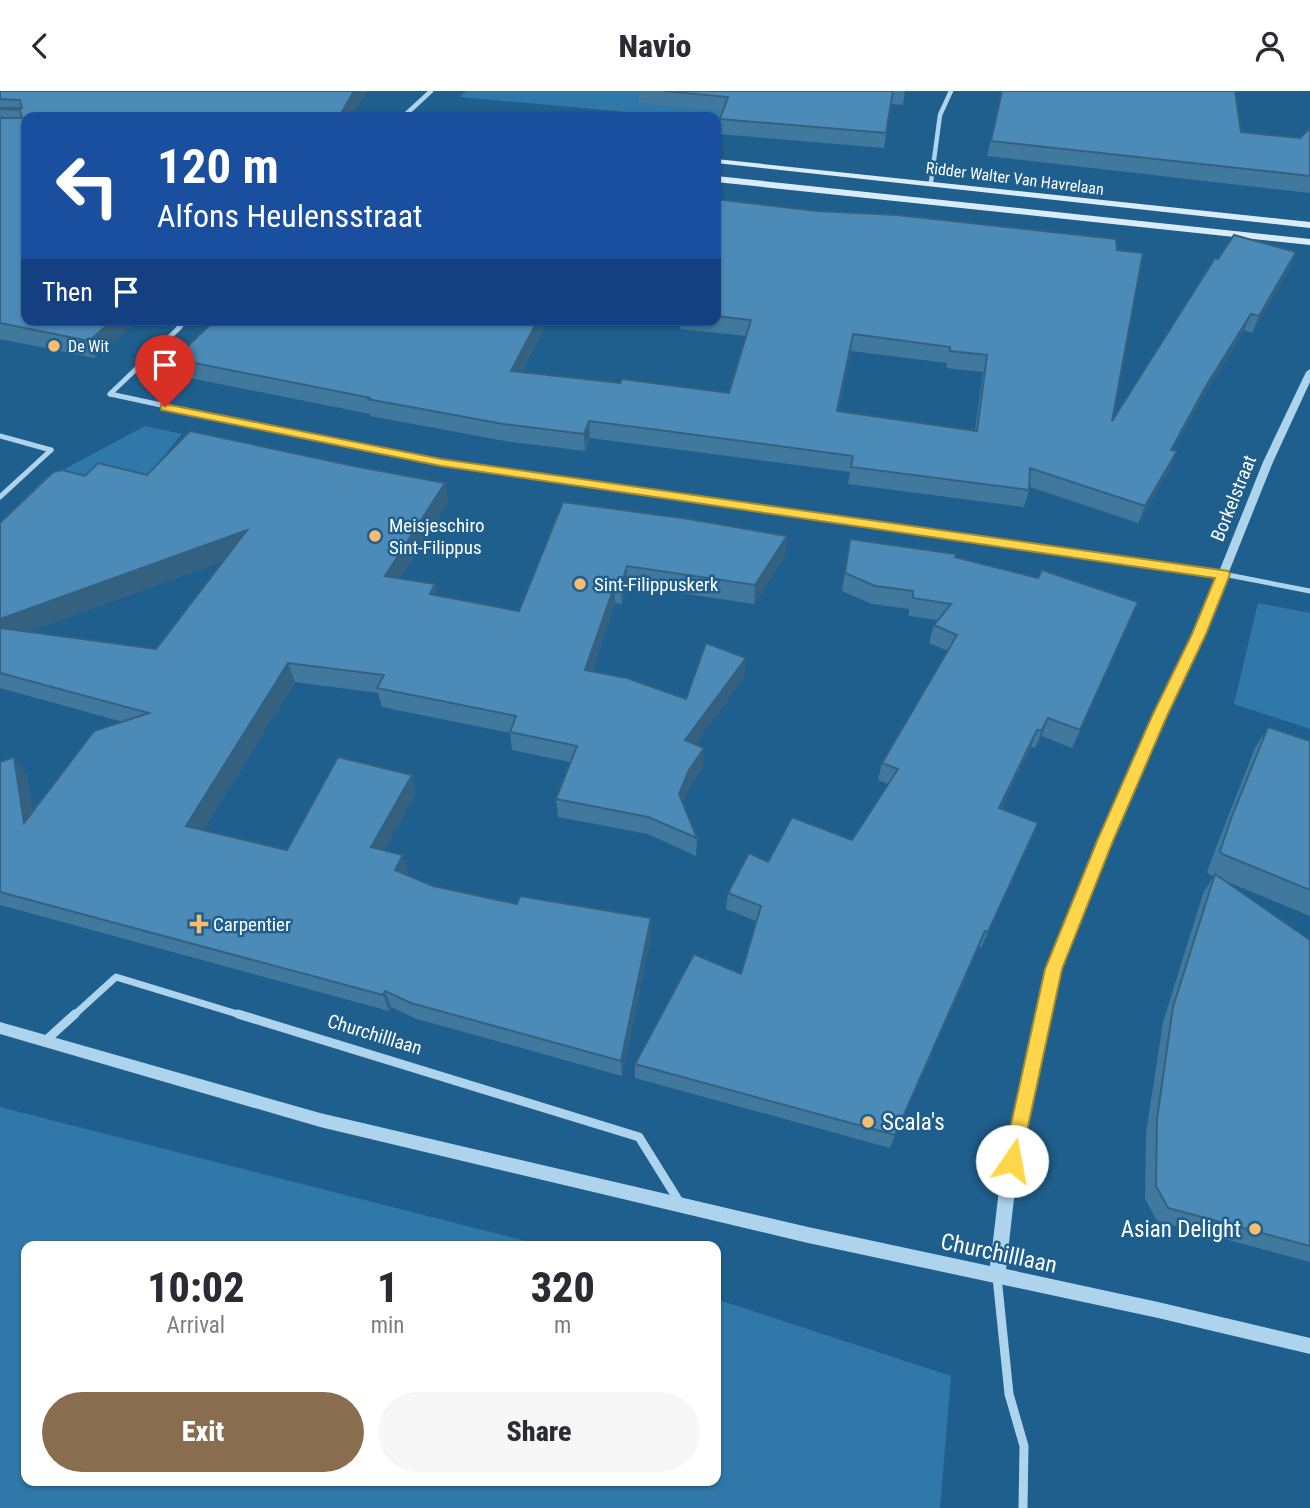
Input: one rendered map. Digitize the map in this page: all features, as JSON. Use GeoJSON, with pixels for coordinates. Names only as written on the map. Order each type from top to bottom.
{"type":"FeatureCollection","features":[{"type":"Feature","properties":{"kind":"main road","name":"Ridder Walter Van Havrelaan"},"geometry":{"type":"LineString","coordinates":[[721,161],[931,182],[1310,225]]}},
{"type":"Feature","properties":{"kind":"main road","name":"Ridder Walter Van Havrelaan"},"geometry":{"type":"LineString","coordinates":[[721,180],[1310,242]]}},
{"type":"Feature","properties":{"kind":"street"},"geometry":{"type":"LineString","coordinates":[[408,112],[431,91]]}},
{"type":"Feature","properties":{"kind":"street"},"geometry":{"type":"LineString","coordinates":[[931,182],[940,115],[951,91]]}},
{"type":"Feature","properties":{"kind":"street"},"geometry":{"type":"LineString","coordinates":[[181,326],[110,394],[441,463],[1223,574],[1310,591]]}},
{"type":"Feature","properties":{"kind":"street","name":"Borkelstraat"},"geometry":{"type":"LineString","coordinates":[[997,1277],[1008,1181],[1054,969],[1105,841],[1159,716],[1199,634],[1268,462],[1310,372]]}},
{"type":"Feature","properties":{"kind":"street"},"geometry":{"type":"LineString","coordinates":[[0,436],[51,450],[0,498]]}},
{"type":"Feature","properties":{"kind":"street","name":"Churchilllaan"},"geometry":{"type":"LineString","coordinates":[[44,1042],[116,977],[639,1137],[680,1203]]}},
{"type":"Feature","properties":{"kind":"street","name":"Churchilllaan"},"geometry":{"type":"LineString","coordinates":[[0,1028],[320,1120],[997,1277],[1158,1310],[1310,1346]]}},
{"type":"Feature","properties":{"kind":"street"},"geometry":{"type":"LineString","coordinates":[[997,1277],[1009,1394],[1024,1446],[1023,1508]]}},
{"type":"Feature","properties":{"kind":"shaded area"},"geometry":{"type":"Polygon","coordinates":[[[466,91],[733,91],[721,121],[721,112],[626,112],[460,97],[466,91]]]}},
{"type":"Feature","properties":{"kind":"shaded area"},"geometry":{"type":"Polygon","coordinates":[[[145,426],[182,434],[137,488],[61,471],[145,426]]]}},
{"type":"Feature","properties":{"kind":"shaded area"},"geometry":{"type":"Polygon","coordinates":[[[1258,603],[1310,613],[1310,729],[1234,704],[1258,603]]]}},
{"type":"Feature","properties":{"kind":"shaded area"},"geometry":{"type":"Polygon","coordinates":[[[0,1107],[525,1241],[21,1241],[21,1486],[721,1486],[721,1301],[951,1376],[940,1508],[0,1508],[0,1107]]]}},
{"type":"Feature","properties":{"kind":"building"},"geometry":{"type":"Polygon","coordinates":[[[0,91],[354,91],[342,112],[21,114],[20,110],[0,109],[22,108],[20,100],[0,99],[0,91]]]}},
{"type":"Feature","properties":{"kind":"building"},"geometry":{"type":"Polygon","coordinates":[[[664,91],[893,91],[886,133],[721,119],[728,97],[664,91]]]}},
{"type":"Feature","properties":{"kind":"building"},"geometry":{"type":"Polygon","coordinates":[[[1002,91],[1235,91],[1241,132],[1300,138],[1310,128],[1310,176],[991,141],[1002,91]]]}},
{"type":"Feature","properties":{"kind":"building"},"geometry":{"type":"Polygon","coordinates":[[[0,118],[21,118],[21,326],[106,326],[89,341],[0,323],[0,118]]]}},
{"type":"Feature","properties":{"kind":"building"},"geometry":{"type":"Polygon","coordinates":[[[721,200],[817,211],[897,215],[1116,239],[1117,250],[1143,253],[1112,421],[1215,258],[1218,259],[1234,235],[1296,252],[1259,316],[1251,314],[1206,386],[1171,450],[1177,451],[1145,506],[1030,468],[1029,490],[851,467],[853,456],[589,421],[584,434],[503,424],[174,359],[209,326],[535,326],[511,371],[620,383],[622,379],[729,393],[751,320],[721,317],[721,200]],[[853,334],[837,411],[977,431],[987,355],[950,351],[950,347],[853,334]]]}},
{"type":"Feature","properties":{"kind":"building"},"geometry":{"type":"Polygon","coordinates":[[[190,431],[445,483],[385,576],[435,584],[430,594],[519,611],[563,502],[689,519],[787,536],[755,585],[627,566],[621,585],[615,584],[585,670],[627,678],[686,699],[706,643],[746,658],[685,740],[704,748],[689,770],[679,794],[697,838],[648,817],[556,799],[577,746],[510,732],[516,716],[377,688],[384,675],[288,663],[186,826],[287,850],[338,757],[412,775],[371,847],[403,855],[395,870],[433,886],[517,904],[520,896],[651,918],[621,1061],[411,1003],[385,991],[383,995],[0,892],[0,762],[14,757],[24,823],[94,731],[149,713],[0,673],[0,628],[156,649],[247,530],[0,619],[0,523],[53,472],[62,470],[85,476],[98,463],[147,475],[190,431]]]}},
{"type":"Feature","properties":{"kind":"building"},"geometry":{"type":"Polygon","coordinates":[[[850,539],[956,554],[955,557],[1038,578],[1042,570],[1138,602],[1080,730],[1048,718],[1042,730],[1037,730],[999,808],[1038,823],[988,932],[985,931],[895,1135],[635,1064],[694,954],[741,974],[761,906],[728,893],[749,853],[768,862],[792,817],[852,840],[898,769],[882,763],[957,635],[934,625],[951,604],[913,598],[913,591],[875,586],[845,573],[850,539]]]}},
{"type":"Feature","properties":{"kind":"building"},"geometry":{"type":"Polygon","coordinates":[[[1268,727],[1310,741],[1310,890],[1220,851],[1268,727]]]}},
{"type":"Feature","properties":{"kind":"building"},"geometry":{"type":"Polygon","coordinates":[[[1215,874],[1310,940],[1310,1246],[1168,1208],[1156,1186],[1157,1119],[1173,1007],[1215,874]]]}},
{"type":"Feature","properties":{"kind":"place","name":"De Wit"},"geometry":{"type":"Point","coordinates":[54,346]}},
{"type":"Feature","properties":{"kind":"place","name":"Meisjeschiro Sint-Filippus"},"geometry":{"type":"Point","coordinates":[375,536]}},
{"type":"Feature","properties":{"kind":"place","name":"Sint-Filippuskerk"},"geometry":{"type":"Point","coordinates":[580,584]}},
{"type":"Feature","properties":{"kind":"place","name":"Carpentier"},"geometry":{"type":"Point","coordinates":[199,924]}},
{"type":"Feature","properties":{"kind":"place","name":"Scala's"},"geometry":{"type":"Point","coordinates":[868,1122]}},
{"type":"Feature","properties":{"kind":"place","name":"Asian Delight"},"geometry":{"type":"Point","coordinates":[1255,1229]}},
{"type":"Feature","properties":{"kind":"route"},"geometry":{"type":"LineString","coordinates":[[165,407],[441,463],[1223,574],[1199,634],[1159,716],[1105,841],[1054,969],[1012,1161]]}}]}
